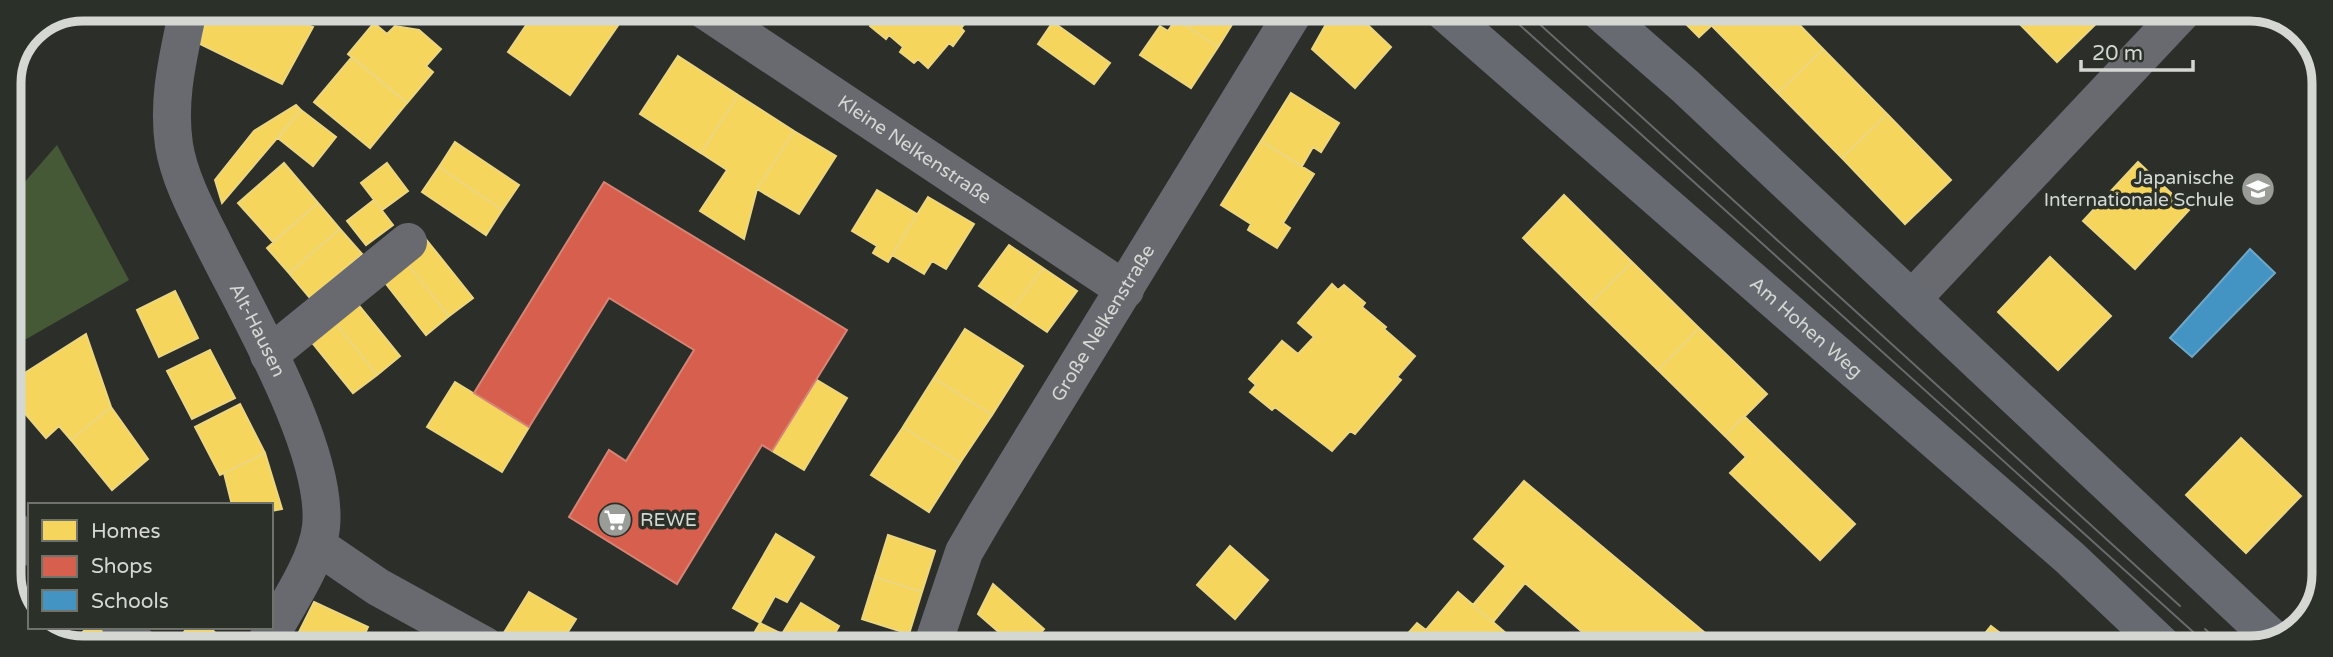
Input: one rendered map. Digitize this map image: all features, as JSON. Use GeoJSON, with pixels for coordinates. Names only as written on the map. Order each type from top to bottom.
{"type":"FeatureCollection","features":[{"type":"Feature","properties":{"kind":"main road","name":"Am Hohen Weg"},"geometry":{"type":"LineString","coordinates":[[1455,21],[2070,558],[2152,636]]}},
{"type":"Feature","properties":{"kind":"main road"},"geometry":{"type":"LineString","coordinates":[[1611,21],[1685,86],[2266,634]]}},
{"type":"Feature","properties":{"kind":"street","name":"Alt-Hausen"},"geometry":{"type":"LineString","coordinates":[[185,21],[171,85],[174,147],[199,216],[269,355],[305,438],[315,473],[321,524],[318,546],[269,636]]}},
{"type":"Feature","properties":{"kind":"street","name":"Kleine Nelkenstraße"},"geometry":{"type":"LineString","coordinates":[[721,21],[1125,290]]}},
{"type":"Feature","properties":{"kind":"street","name":"Große Nelkenstraße"},"geometry":{"type":"LineString","coordinates":[[936,636],[964,552],[1288,21]]}},
{"type":"Feature","properties":{"kind":"street"},"geometry":{"type":"LineString","coordinates":[[1912,299],[2174,21]]}},
{"type":"Feature","properties":{"kind":"street"},"geometry":{"type":"LineString","coordinates":[[269,355],[408,242]]}},
{"type":"Feature","properties":{"kind":"street"},"geometry":{"type":"LineString","coordinates":[[318,546],[378,587],[467,636]]}},
{"type":"Feature","properties":{"kind":"green space"},"geometry":{"type":"Polygon","coordinates":[[[57,145],[129,280],[21,342],[21,186],[57,145]]]}},
{"type":"Feature","properties":{"kind":"building: Homes"},"geometry":{"type":"Polygon","coordinates":[[[205,21],[299,21],[313,27],[282,84],[200,44],[205,21]]]}},
{"type":"Feature","properties":{"kind":"building: Homes"},"geometry":{"type":"Polygon","coordinates":[[[529,21],[615,21],[619,24],[570,95],[508,52],[529,21]]]}},
{"type":"Feature","properties":{"kind":"building: Homes"},"geometry":{"type":"Polygon","coordinates":[[[967,21],[961,28],[964,31],[953,46],[949,43],[928,68],[918,59],[914,63],[900,52],[903,47],[889,35],[886,39],[870,26],[873,22],[967,21]]]}},
{"type":"Feature","properties":{"kind":"building: Homes"},"geometry":{"type":"Polygon","coordinates":[[[1175,21],[1179,21],[1218,47],[1191,88],[1140,55],[1160,26],[1168,31],[1175,21]]]}},
{"type":"Feature","properties":{"kind":"building: Homes"},"geometry":{"type":"Polygon","coordinates":[[[1179,21],[1234,21],[1218,47],[1179,21]]]}},
{"type":"Feature","properties":{"kind":"building: Homes"},"geometry":{"type":"Polygon","coordinates":[[[1328,21],[1364,21],[1391,47],[1355,88],[1312,49],[1328,21]]]}},
{"type":"Feature","properties":{"kind":"building: Homes"},"geometry":{"type":"Polygon","coordinates":[[[1683,21],[1716,21],[1699,37],[1683,21]]]}},
{"type":"Feature","properties":{"kind":"building: Homes"},"geometry":{"type":"Polygon","coordinates":[[[1717,21],[1796,21],[1823,49],[1778,93],[1712,26],[1717,21]]]}},
{"type":"Feature","properties":{"kind":"building: Homes"},"geometry":{"type":"Polygon","coordinates":[[[2017,21],[2099,21],[2057,62],[2017,21]]]}},
{"type":"Feature","properties":{"kind":"building: Homes"},"geometry":{"type":"Polygon","coordinates":[[[1053,22],[1110,63],[1094,84],[1038,44],[1053,22]]]}},
{"type":"Feature","properties":{"kind":"building: Homes"},"geometry":{"type":"Polygon","coordinates":[[[374,23],[387,34],[395,26],[419,30],[441,49],[426,66],[433,72],[407,103],[348,54],[374,23]]]}},
{"type":"Feature","properties":{"kind":"building: Homes"},"geometry":{"type":"Polygon","coordinates":[[[1823,49],[1887,114],[1842,158],[1778,93],[1823,49]]]}},
{"type":"Feature","properties":{"kind":"building: Homes"},"geometry":{"type":"Polygon","coordinates":[[[678,56],[738,95],[701,153],[640,114],[678,56]]]}},
{"type":"Feature","properties":{"kind":"building: Homes"},"geometry":{"type":"Polygon","coordinates":[[[352,57],[407,103],[370,148],[314,102],[352,57]]]}},
{"type":"Feature","properties":{"kind":"building: Homes"},"geometry":{"type":"Polygon","coordinates":[[[1291,93],[1339,123],[1321,152],[1313,147],[1302,166],[1261,141],[1291,93]]]}},
{"type":"Feature","properties":{"kind":"building: Homes"},"geometry":{"type":"Polygon","coordinates":[[[738,95],[794,131],[757,189],[744,239],[700,211],[727,170],[701,153],[738,95]]]}},
{"type":"Feature","properties":{"kind":"building: Homes"},"geometry":{"type":"Polygon","coordinates":[[[296,105],[301,110],[222,203],[215,180],[254,131],[296,105]]]}},
{"type":"Feature","properties":{"kind":"building: Homes"},"geometry":{"type":"Polygon","coordinates":[[[301,110],[336,137],[313,166],[278,138],[301,110]]]}},
{"type":"Feature","properties":{"kind":"building: Homes"},"geometry":{"type":"Polygon","coordinates":[[[1887,114],[1951,180],[1905,224],[1842,158],[1887,114]]]}},
{"type":"Feature","properties":{"kind":"building: Homes"},"geometry":{"type":"Polygon","coordinates":[[[794,131],[836,156],[799,214],[757,189],[794,131]]]}},
{"type":"Feature","properties":{"kind":"building: Homes"},"geometry":{"type":"Polygon","coordinates":[[[1261,141],[1314,174],[1283,223],[1290,228],[1277,248],[1248,230],[1251,224],[1221,205],[1261,141]]]}},
{"type":"Feature","properties":{"kind":"building: Homes"},"geometry":{"type":"Polygon","coordinates":[[[455,142],[519,185],[502,210],[439,167],[455,142]]]}},
{"type":"Feature","properties":{"kind":"building: Homes"},"geometry":{"type":"Polygon","coordinates":[[[2138,162],[2189,210],[2135,269],[2083,221],[2138,162]]]}},
{"type":"Feature","properties":{"kind":"building: Homes"},"geometry":{"type":"Polygon","coordinates":[[[284,163],[318,203],[273,242],[238,203],[284,163]]]}},
{"type":"Feature","properties":{"kind":"building: Homes"},"geometry":{"type":"Polygon","coordinates":[[[387,163],[408,191],[382,210],[361,183],[387,163]]]}},
{"type":"Feature","properties":{"kind":"building: Homes"},"geometry":{"type":"Polygon","coordinates":[[[439,167],[502,210],[486,235],[422,192],[439,167]]]}},
{"type":"Feature","properties":{"kind":"building: Homes"},"geometry":{"type":"Polygon","coordinates":[[[877,190],[917,214],[888,262],[873,253],[877,246],[852,231],[877,190]]]}},
{"type":"Feature","properties":{"kind":"building: Homes"},"geometry":{"type":"Polygon","coordinates":[[[1564,195],[1632,262],[1590,304],[1523,238],[1564,195]]]}},
{"type":"Feature","properties":{"kind":"building: Homes"},"geometry":{"type":"Polygon","coordinates":[[[928,197],[974,224],[946,269],[932,261],[924,274],[892,255],[928,197]]]}},
{"type":"Feature","properties":{"kind":"building: Homes"},"geometry":{"type":"Polygon","coordinates":[[[374,200],[393,225],[366,245],[347,221],[374,200]]]}},
{"type":"Feature","properties":{"kind":"building: Homes"},"geometry":{"type":"Polygon","coordinates":[[[318,203],[340,229],[289,273],[267,248],[318,203]]]}},
{"type":"Feature","properties":{"kind":"building: Homes"},"geometry":{"type":"Polygon","coordinates":[[[340,229],[362,254],[310,298],[289,273],[340,229]]]}},
{"type":"Feature","properties":{"kind":"building: Homes"},"geometry":{"type":"Polygon","coordinates":[[[425,238],[473,298],[449,316],[402,257],[425,238]]]}},
{"type":"Feature","properties":{"kind":"building: Homes"},"geometry":{"type":"Polygon","coordinates":[[[1009,245],[1043,268],[1013,309],[979,286],[1009,245]]]}},
{"type":"Feature","properties":{"kind":"building: Homes"},"geometry":{"type":"Polygon","coordinates":[[[402,257],[449,316],[426,335],[379,275],[402,257]]]}},
{"type":"Feature","properties":{"kind":"building: Homes"},"geometry":{"type":"Polygon","coordinates":[[[2050,257],[2111,316],[2058,370],[1998,312],[2050,257]]]}},
{"type":"Feature","properties":{"kind":"building: Homes"},"geometry":{"type":"Polygon","coordinates":[[[1632,262],[1699,328],[1658,370],[1590,304],[1632,262]]]}},
{"type":"Feature","properties":{"kind":"building: Homes"},"geometry":{"type":"Polygon","coordinates":[[[1043,268],[1077,291],[1047,332],[1013,309],[1043,268]]]}},
{"type":"Feature","properties":{"kind":"building: Homes"},"geometry":{"type":"Polygon","coordinates":[[[1332,284],[1338,290],[1344,285],[1365,303],[1362,307],[1415,356],[1397,377],[1401,380],[1355,434],[1350,431],[1332,451],[1275,407],[1272,410],[1250,392],[1256,385],[1249,379],[1282,341],[1298,354],[1314,337],[1298,323],[1332,284]]]}},
{"type":"Feature","properties":{"kind":"building: Homes"},"geometry":{"type":"Polygon","coordinates":[[[175,291],[198,338],[159,357],[137,310],[175,291]]]}},
{"type":"Feature","properties":{"kind":"building: Homes"},"geometry":{"type":"Polygon","coordinates":[[[352,297],[400,356],[377,375],[329,315],[352,297]]]}},
{"type":"Feature","properties":{"kind":"building: Homes"},"geometry":{"type":"Polygon","coordinates":[[[329,315],[377,375],[353,393],[305,334],[329,315]]]}},
{"type":"Feature","properties":{"kind":"building: Homes"},"geometry":{"type":"Polygon","coordinates":[[[1699,328],[1767,394],[1725,436],[1658,370],[1699,328]]]}},
{"type":"Feature","properties":{"kind":"building: Homes"},"geometry":{"type":"Polygon","coordinates":[[[965,329],[1023,366],[992,415],[934,378],[965,329]]]}},
{"type":"Feature","properties":{"kind":"building: Homes"},"geometry":{"type":"Polygon","coordinates":[[[86,334],[111,407],[71,440],[59,426],[46,438],[21,409],[21,375],[86,334]]]}},
{"type":"Feature","properties":{"kind":"building: Homes"},"geometry":{"type":"Polygon","coordinates":[[[210,350],[235,398],[192,419],[167,371],[210,350]]]}},
{"type":"Feature","properties":{"kind":"building: Homes"},"geometry":{"type":"Polygon","coordinates":[[[934,378],[992,415],[960,463],[903,427],[934,378]]]}},
{"type":"Feature","properties":{"kind":"building: Homes"},"geometry":{"type":"Polygon","coordinates":[[[817,380],[847,398],[804,470],[772,451],[817,380]]]}},
{"type":"Feature","properties":{"kind":"building: Homes"},"geometry":{"type":"Polygon","coordinates":[[[455,382],[529,427],[502,472],[427,427],[455,382]]]}},
{"type":"Feature","properties":{"kind":"building: Homes"},"geometry":{"type":"Polygon","coordinates":[[[240,404],[265,453],[220,475],[195,427],[240,404]]]}},
{"type":"Feature","properties":{"kind":"building: Homes"},"geometry":{"type":"Polygon","coordinates":[[[111,407],[148,459],[112,490],[71,440],[111,407]]]}},
{"type":"Feature","properties":{"kind":"building: Homes"},"geometry":{"type":"Polygon","coordinates":[[[1744,416],[1855,524],[1820,560],[1730,473],[1746,457],[1725,436],[1744,416]]]}},
{"type":"Feature","properties":{"kind":"building: Homes"},"geometry":{"type":"Polygon","coordinates":[[[903,427],[960,463],[929,512],[871,475],[903,427]]]}},
{"type":"Feature","properties":{"kind":"building: Homes"},"geometry":{"type":"Polygon","coordinates":[[[2241,438],[2301,496],[2246,553],[2186,495],[2241,438]]]}},
{"type":"Feature","properties":{"kind":"building: Homes"},"geometry":{"type":"Polygon","coordinates":[[[265,453],[282,509],[273,511],[273,503],[232,503],[224,473],[265,453]]]}},
{"type":"Feature","properties":{"kind":"building: Homes"},"geometry":{"type":"Polygon","coordinates":[[[1524,481],[1709,636],[1587,636],[1525,583],[1493,622],[1473,605],[1506,566],[1474,539],[1524,481]]]}},
{"type":"Feature","properties":{"kind":"building: Homes"},"geometry":{"type":"Polygon","coordinates":[[[776,534],[814,557],[787,602],[775,596],[760,623],[733,608],[776,534]]]}},
{"type":"Feature","properties":{"kind":"building: Homes"},"geometry":{"type":"Polygon","coordinates":[[[888,535],[935,551],[922,592],[875,577],[888,535]]]}},
{"type":"Feature","properties":{"kind":"building: Homes"},"geometry":{"type":"Polygon","coordinates":[[[1230,546],[1268,580],[1235,619],[1197,585],[1230,546]]]}},
{"type":"Feature","properties":{"kind":"building: Homes"},"geometry":{"type":"Polygon","coordinates":[[[875,577],[922,592],[909,634],[862,619],[875,577]]]}},
{"type":"Feature","properties":{"kind":"building: Homes"},"geometry":{"type":"Polygon","coordinates":[[[993,584],[1044,629],[1038,636],[1003,636],[978,614],[993,584]]]}},
{"type":"Feature","properties":{"kind":"building: Homes"},"geometry":{"type":"Polygon","coordinates":[[[529,592],[576,619],[565,636],[502,636],[529,592]]]}},
{"type":"Feature","properties":{"kind":"building: Homes"},"geometry":{"type":"Polygon","coordinates":[[[1458,592],[1509,636],[1406,636],[1417,623],[1426,630],[1458,592]]]}},
{"type":"Feature","properties":{"kind":"building: Homes"},"geometry":{"type":"Polygon","coordinates":[[[314,602],[368,627],[364,636],[297,636],[314,602]]]}},
{"type":"Feature","properties":{"kind":"building: Homes"},"geometry":{"type":"Polygon","coordinates":[[[801,603],[839,626],[833,636],[781,636],[801,603]]]}},
{"type":"Feature","properties":{"kind":"building: Homes"},"geometry":{"type":"Polygon","coordinates":[[[760,623],[782,634],[781,636],[752,636],[760,623]]]}},
{"type":"Feature","properties":{"kind":"building: Homes"},"geometry":{"type":"Polygon","coordinates":[[[1991,626],[2004,636],[1983,636],[1991,626]]]}},
{"type":"Feature","properties":{"kind":"building: Homes"},"geometry":{"type":"Polygon","coordinates":[[[86,629],[109,629],[116,636],[82,636],[79,636],[86,629]]]}},
{"type":"Feature","properties":{"kind":"building: Homes"},"geometry":{"type":"Polygon","coordinates":[[[186,629],[212,629],[218,636],[181,636],[186,629]]]}},
{"type":"Feature","properties":{"kind":"building: Shops"},"geometry":{"type":"Polygon","coordinates":[[[604,182],[847,330],[772,451],[762,445],[677,584],[569,517],[609,450],[626,461],[694,350],[609,298],[529,427],[474,393],[604,182]]]}},
{"type":"Feature","properties":{"kind":"building: Schools"},"geometry":{"type":"Polygon","coordinates":[[[2312,211],[2312,278],[2309,275],[2312,211]]]}},
{"type":"Feature","properties":{"kind":"building: Schools"},"geometry":{"type":"Polygon","coordinates":[[[2250,249],[2275,273],[2192,357],[2170,338],[2250,249]]]}},
{"type":"Feature","properties":{"kind":"tram line"},"geometry":{"type":"LineString","coordinates":[[1515,21],[2198,636]]}},
{"type":"Feature","properties":{"kind":"tram line"},"geometry":{"type":"LineString","coordinates":[[1536,21],[2180,606]]}},
{"type":"Feature","properties":{"kind":"tram line"},"geometry":{"type":"LineString","coordinates":[[2205,629],[2213,636]]}},
{"type":"Feature","properties":{"kind":"place","name":"Japanische Internationale Schule"},"geometry":{"type":"Point","coordinates":[2258,189]}},
{"type":"Feature","properties":{"kind":"place","name":"REWE"},"geometry":{"type":"Point","coordinates":[615,520]}}]}
